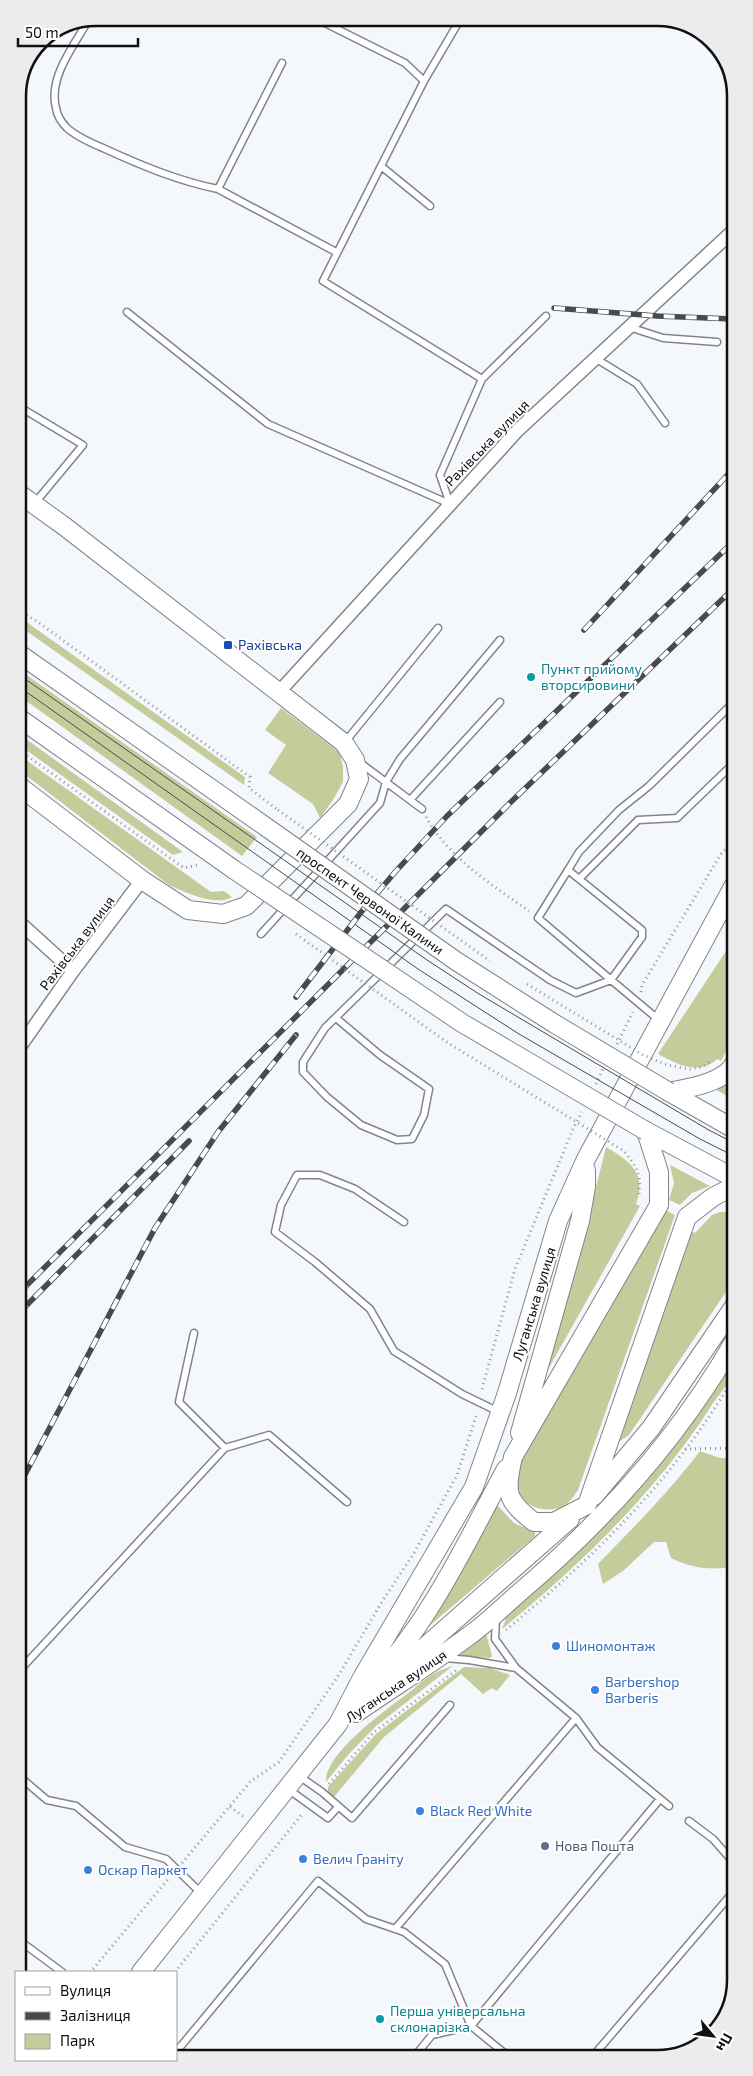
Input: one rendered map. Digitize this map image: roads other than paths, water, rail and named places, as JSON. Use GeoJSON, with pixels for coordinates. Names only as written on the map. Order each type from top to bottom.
{"type":"FeatureCollection","features":[{"type":"Feature","properties":{"kind":"main road"},"geometry":{"type":"LineString","coordinates":[[26,498],[344,743],[355,760],[359,778],[348,804],[246,906],[223,914],[188,910],[142,880],[26,791]]}},
{"type":"Feature","properties":{"kind":"main road","name":"проспект Червоної Калини"},"geometry":{"type":"LineString","coordinates":[[26,659],[480,977],[727,1125]]}},
{"type":"Feature","properties":{"kind":"main road"},"geometry":{"type":"LineString","coordinates":[[26,724],[233,869],[462,1023],[646,1131],[727,1174]]}},
{"type":"Feature","properties":{"kind":"main road","name":"Луганська вулиця"},"geometry":{"type":"LineString","coordinates":[[142,1971],[338,1724],[363,1676],[474,1487],[500,1413],[558,1221],[586,1159],[727,898]]}},
{"type":"Feature","properties":{"kind":"main road"},"geometry":{"type":"LineString","coordinates":[[708,935],[727,913]]}},
{"type":"Feature","properties":{"kind":"main road"},"geometry":{"type":"LineString","coordinates":[[669,1092],[700,1085],[727,1071]]}},
{"type":"Feature","properties":{"kind":"main road"},"geometry":{"type":"LineString","coordinates":[[338,1724],[400,1651],[432,1604],[453,1569],[513,1457],[660,1205],[659,1172],[646,1131]]}},
{"type":"Feature","properties":{"kind":"main road"},"geometry":{"type":"LineString","coordinates":[[586,1159],[586,1187],[580,1221],[513,1457],[508,1483],[511,1502],[534,1522],[554,1522],[587,1505],[687,1218],[713,1197],[727,1190]]}},
{"type":"Feature","properties":{"kind":"main road"},"geometry":{"type":"LineString","coordinates":[[338,1724],[587,1505],[651,1428],[727,1315]]}},
{"type":"Feature","properties":{"kind":"main road","name":"Луганська вулиця"},"geometry":{"type":"LineString","coordinates":[[338,1724],[476,1631],[563,1556],[628,1489],[658,1454],[689,1412],[727,1354]]}},
{"type":"Feature","properties":{"kind":"street","name":"Рахівська вулиця"},"geometry":{"type":"LineString","coordinates":[[279,692],[518,430],[727,237]]}},
{"type":"Feature","properties":{"kind":"street","name":"Рахівська вулиця"},"geometry":{"type":"LineString","coordinates":[[26,1038],[142,880]]}},
{"type":"Feature","properties":{"kind":"street"},"geometry":{"type":"LineString","coordinates":[[26,928],[74,971]]}},
{"type":"Feature","properties":{"kind":"lane"},"geometry":{"type":"LineString","coordinates":[[331,26],[405,63],[424,81]]}},
{"type":"Feature","properties":{"kind":"lane"},"geometry":{"type":"LineString","coordinates":[[456,26],[424,81],[323,281],[482,379]]}},
{"type":"Feature","properties":{"kind":"lane"},"geometry":{"type":"LineString","coordinates":[[84,28],[66,58],[56,84],[55,108],[59,118],[67,128],[78,136],[114,154],[183,180],[218,189],[336,252]]}},
{"type":"Feature","properties":{"kind":"lane"},"geometry":{"type":"LineString","coordinates":[[218,189],[282,63]]}},
{"type":"Feature","properties":{"kind":"lane"},"geometry":{"type":"LineString","coordinates":[[381,166],[430,206]]}},
{"type":"Feature","properties":{"kind":"lane"},"geometry":{"type":"LineString","coordinates":[[127,312],[268,424],[450,504]]}},
{"type":"Feature","properties":{"kind":"lane"},"geometry":{"type":"LineString","coordinates":[[450,504],[440,474],[482,379],[546,316]]}},
{"type":"Feature","properties":{"kind":"lane"},"geometry":{"type":"LineString","coordinates":[[629,327],[663,338],[717,342]]}},
{"type":"Feature","properties":{"kind":"lane"},"geometry":{"type":"LineString","coordinates":[[595,358],[637,384],[665,423]]}},
{"type":"Feature","properties":{"kind":"lane"},"geometry":{"type":"LineString","coordinates":[[26,411],[83,446],[34,504]]}},
{"type":"Feature","properties":{"kind":"lane"},"geometry":{"type":"LineString","coordinates":[[344,743],[438,628]]}},
{"type":"Feature","properties":{"kind":"lane"},"geometry":{"type":"LineString","coordinates":[[261,934],[380,803],[386,782],[400,759],[500,640]]}},
{"type":"Feature","properties":{"kind":"lane"},"geometry":{"type":"LineString","coordinates":[[410,800],[500,702]]}},
{"type":"Feature","properties":{"kind":"lane"},"geometry":{"type":"LineString","coordinates":[[660,1020],[538,918],[579,852],[619,810],[649,786],[727,709]]}},
{"type":"Feature","properties":{"kind":"lane"},"geometry":{"type":"LineString","coordinates":[[355,760],[422,809]]}},
{"type":"Feature","properties":{"kind":"lane"},"geometry":{"type":"LineString","coordinates":[[579,879],[638,820],[677,818],[727,770]]}},
{"type":"Feature","properties":{"kind":"lane"},"geometry":{"type":"LineString","coordinates":[[336,1018],[380,1055],[429,1089],[424,1115],[412,1139],[397,1140],[362,1126],[327,1096],[303,1072],[303,1062],[325,1028],[446,909],[550,980],[576,992],[611,980],[642,937],[642,930],[568,870]]}},
{"type":"Feature","properties":{"kind":"lane"},"geometry":{"type":"LineString","coordinates":[[404,1222],[356,1189],[320,1175],[297,1174],[281,1205],[275,1232],[315,1262],[370,1309],[394,1351],[462,1394],[500,1413]]}},
{"type":"Feature","properties":{"kind":"lane"},"geometry":{"type":"LineString","coordinates":[[194,1332],[179,1402],[225,1448]]}},
{"type":"Feature","properties":{"kind":"lane"},"geometry":{"type":"LineString","coordinates":[[26,1664],[225,1448],[269,1434],[347,1502]]}},
{"type":"Feature","properties":{"kind":"lane"},"geometry":{"type":"LineString","coordinates":[[496,1613],[495,1639],[516,1668],[576,1718],[598,1747],[669,1806]]}},
{"type":"Feature","properties":{"kind":"lane"},"geometry":{"type":"LineString","coordinates":[[438,1658],[469,1660],[516,1668]]}},
{"type":"Feature","properties":{"kind":"lane"},"geometry":{"type":"LineString","coordinates":[[293,1782],[322,1792],[352,1818],[450,1705]]}},
{"type":"Feature","properties":{"kind":"lane"},"geometry":{"type":"LineString","coordinates":[[395,1929],[576,1718]]}},
{"type":"Feature","properties":{"kind":"lane"},"geometry":{"type":"LineString","coordinates":[[26,1782],[47,1800],[76,1806],[125,1847],[166,1859],[202,1894]]}},
{"type":"Feature","properties":{"kind":"lane"},"geometry":{"type":"LineString","coordinates":[[293,1782],[310,1805],[328,1818],[338,1806]]}},
{"type":"Feature","properties":{"kind":"lane"},"geometry":{"type":"LineString","coordinates":[[420,2050],[432,2036],[471,2026],[660,1799]]}},
{"type":"Feature","properties":{"kind":"lane"},"geometry":{"type":"LineString","coordinates":[[689,1821],[713,1840],[727,1855]]}},
{"type":"Feature","properties":{"kind":"lane"},"geometry":{"type":"LineString","coordinates":[[178,2050],[318,1881],[366,1919],[404,1932],[445,1964],[471,2026],[501,2050]]}},
{"type":"Feature","properties":{"kind":"lane"},"geometry":{"type":"LineString","coordinates":[[598,2050],[727,1899]]}},
{"type":"Feature","properties":{"kind":"lane"},"geometry":{"type":"LineString","coordinates":[[26,1945],[61,1971]]}},
{"type":"Feature","properties":{"kind":"tram line"},"geometry":{"type":"LineString","coordinates":[[26,680],[427,960],[479,994],[727,1139]]}},
{"type":"Feature","properties":{"kind":"tram line"},"geometry":{"type":"LineString","coordinates":[[26,692],[418,969],[519,1034],[700,1139],[727,1152]]}},
{"type":"Feature","properties":{"kind":"railway"},"geometry":{"type":"LineString","coordinates":[[554,308],[657,316],[727,319]]}},
{"type":"Feature","properties":{"kind":"railway"},"geometry":{"type":"LineString","coordinates":[[584,630],[727,475]]}},
{"type":"Feature","properties":{"kind":"railway"},"geometry":{"type":"LineString","coordinates":[[296,997],[362,911],[447,816],[727,548]]}},
{"type":"Feature","properties":{"kind":"railway"},"geometry":{"type":"LineString","coordinates":[[26,1286],[514,799],[727,595]]}},
{"type":"Feature","properties":{"kind":"railway"},"geometry":{"type":"LineString","coordinates":[[26,1473],[155,1228],[218,1132],[296,1035]]}},
{"type":"Feature","properties":{"kind":"railway"},"geometry":{"type":"LineString","coordinates":[[26,1306],[189,1141]]}},
{"type":"Feature","properties":{"kind":"place","name":"Рахівська"},"geometry":{"type":"Point","coordinates":[228,645]}},
{"type":"Feature","properties":{"kind":"place","name":"Пункт прийому вторсировини"},"geometry":{"type":"Point","coordinates":[531,677]}},
{"type":"Feature","properties":{"kind":"place","name":"Шиномонтаж"},"geometry":{"type":"Point","coordinates":[556,1646]}},
{"type":"Feature","properties":{"kind":"place","name":"Barbershop Barberis"},"geometry":{"type":"Point","coordinates":[595,1690]}},
{"type":"Feature","properties":{"kind":"place","name":"Black Red White"},"geometry":{"type":"Point","coordinates":[420,1811]}},
{"type":"Feature","properties":{"kind":"place","name":"Нова Пошта"},"geometry":{"type":"Point","coordinates":[545,1846]}},
{"type":"Feature","properties":{"kind":"place","name":"Велич Граніту"},"geometry":{"type":"Point","coordinates":[303,1859]}},
{"type":"Feature","properties":{"kind":"place","name":"Оскар Паркет"},"geometry":{"type":"Point","coordinates":[88,1870]}},
{"type":"Feature","properties":{"kind":"place","name":"Перша універсальна склонарізка"},"geometry":{"type":"Point","coordinates":[380,2019]}}]}
